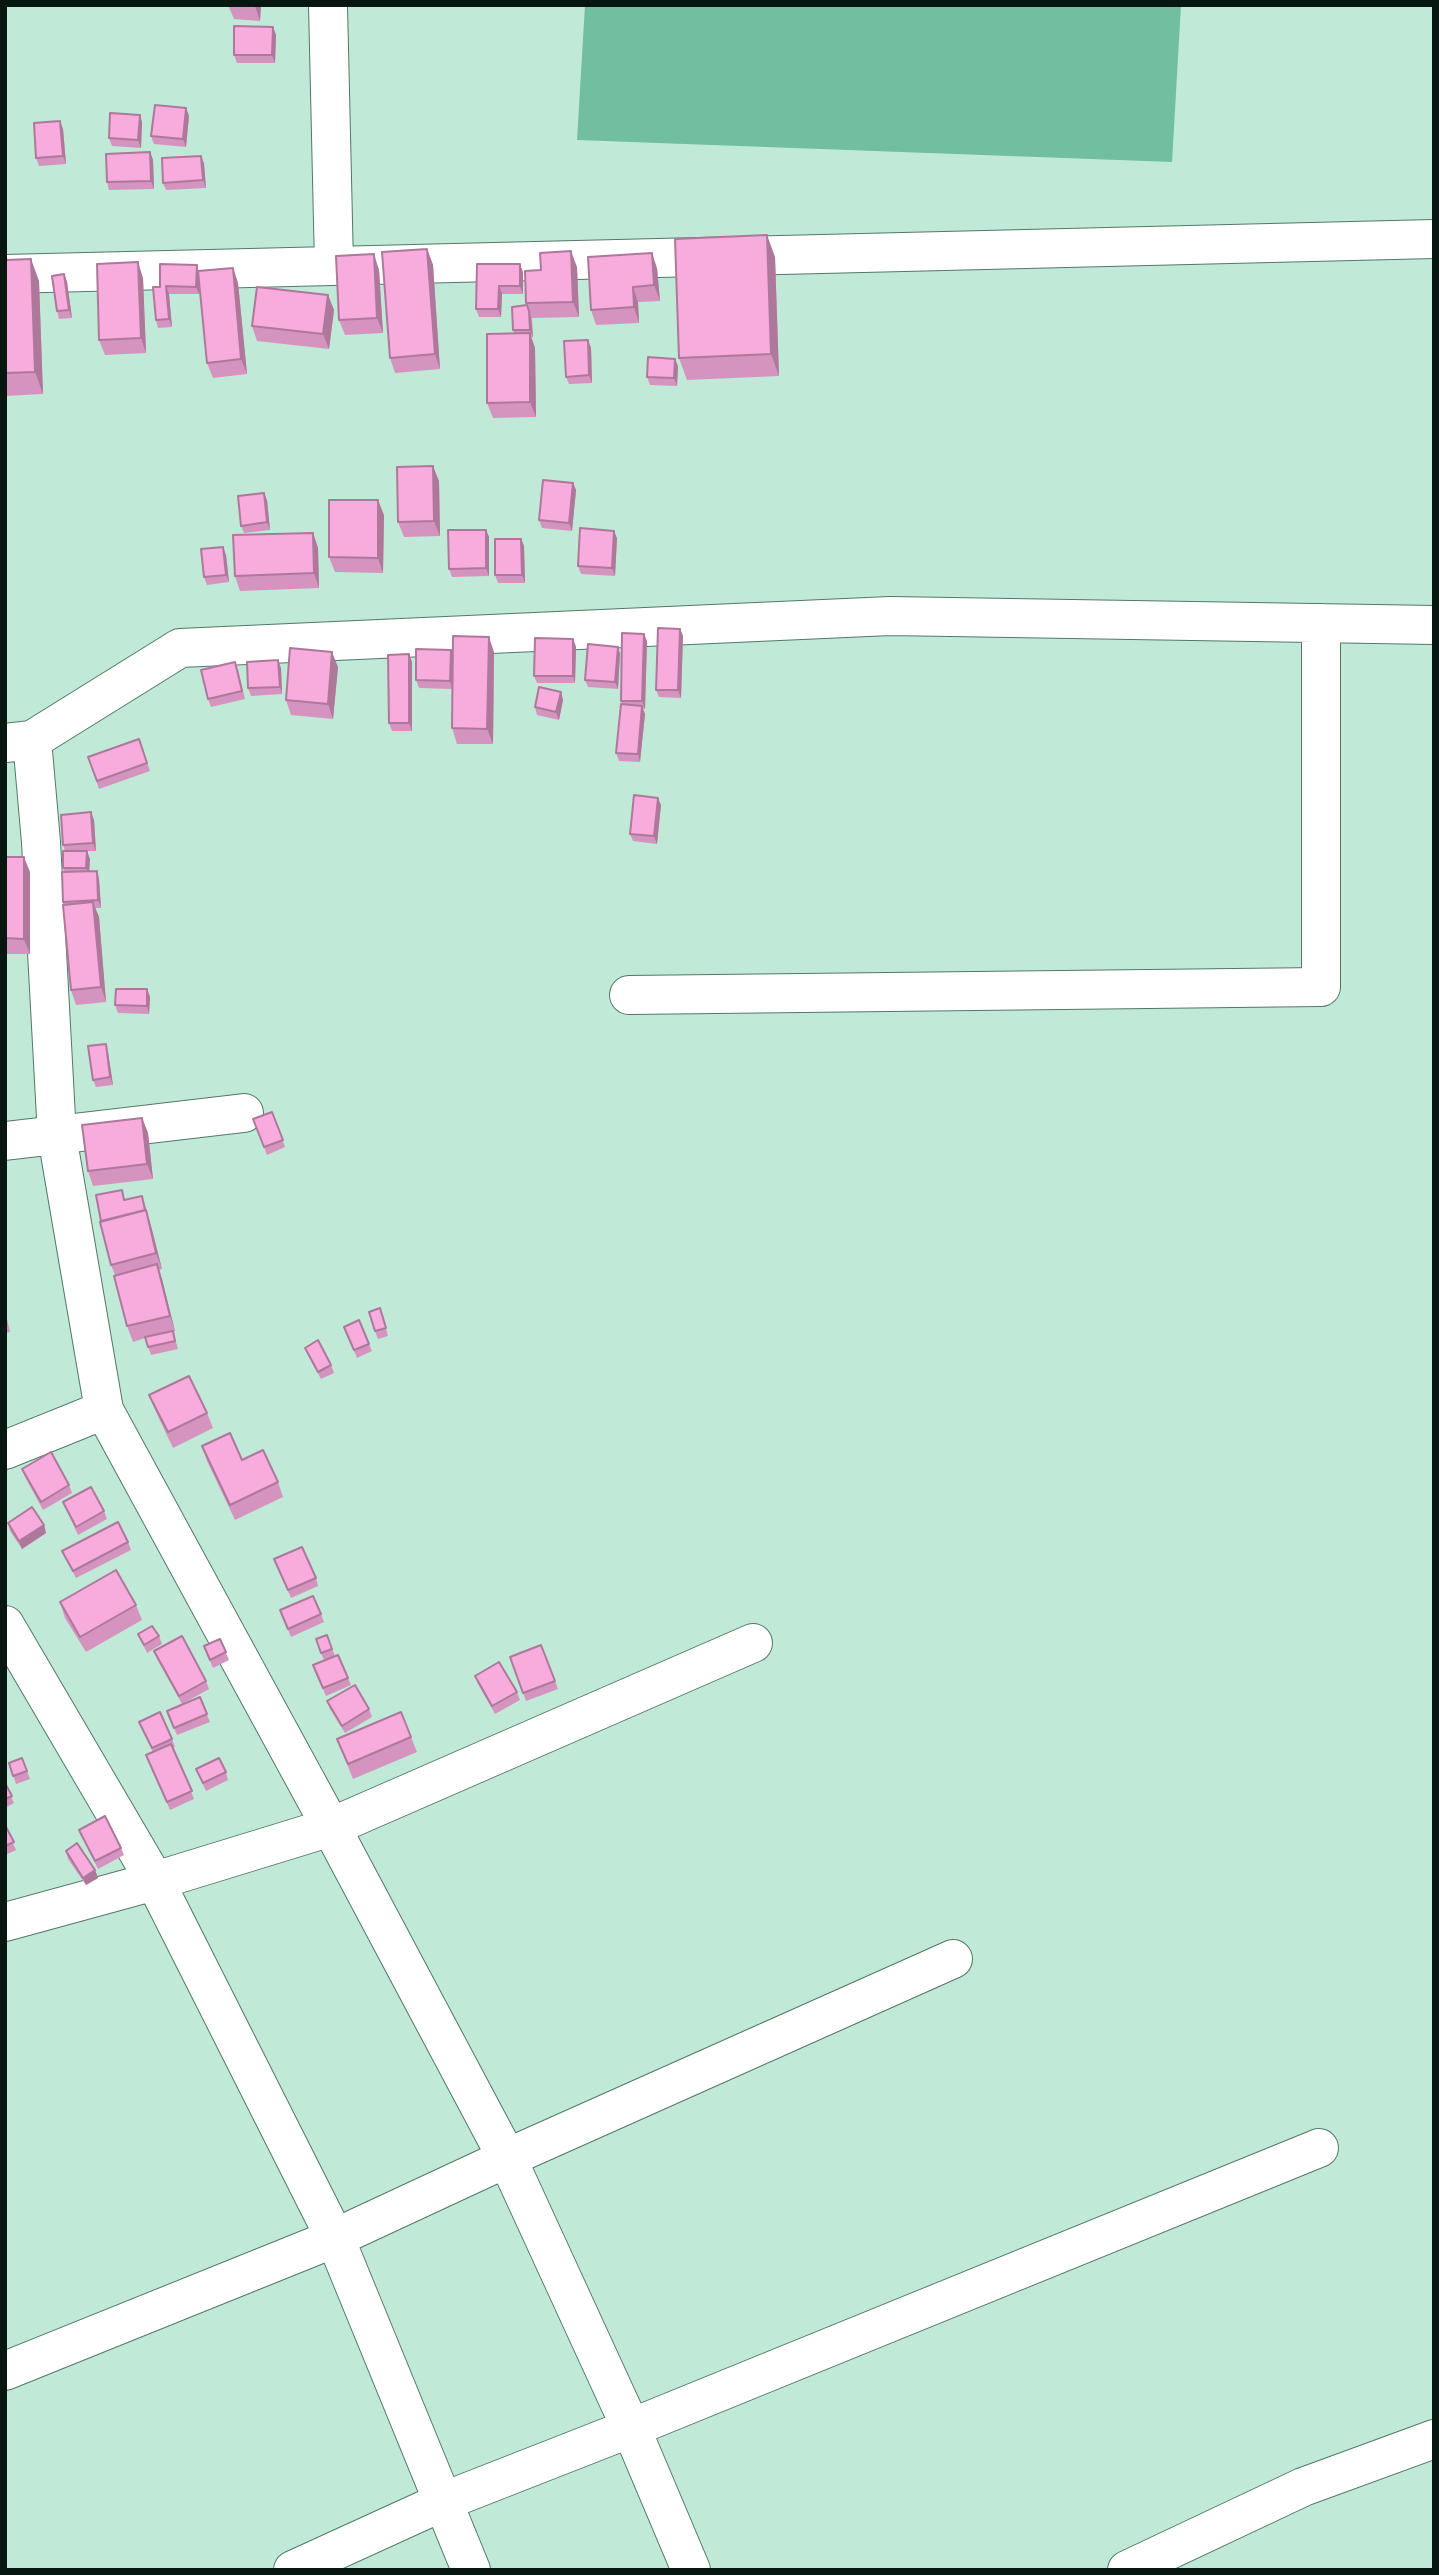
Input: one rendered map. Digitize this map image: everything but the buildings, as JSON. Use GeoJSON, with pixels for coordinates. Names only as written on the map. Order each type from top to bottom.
{"type":"FeatureCollection","features":[{"type":"Feature","properties":{"kind":"street"},"geometry":{"type":"LineString","coordinates":[[328,5],[334,265]]}},
{"type":"Feature","properties":{"kind":"street"},"geometry":{"type":"LineString","coordinates":[[5,274],[1434,239]]}},
{"type":"Feature","properties":{"kind":"street"},"geometry":{"type":"LineString","coordinates":[[691,2570],[631,2428],[507,2158],[104,1410],[57,1136],[41,842],[19,741],[180,648],[890,616],[1434,625]]}},
{"type":"Feature","properties":{"kind":"street"},"geometry":{"type":"LineString","coordinates":[[629,995],[1321,987],[1321,623]]}},
{"type":"Feature","properties":{"kind":"street"},"geometry":{"type":"LineString","coordinates":[[5,1141],[244,1113]]}},
{"type":"Feature","properties":{"kind":"street"},"geometry":{"type":"LineString","coordinates":[[5,1450],[104,1410]]}},
{"type":"Feature","properties":{"kind":"street"},"geometry":{"type":"LineString","coordinates":[[5,1625],[155,1881],[334,2238],[471,2570]]}},
{"type":"Feature","properties":{"kind":"street"},"geometry":{"type":"LineString","coordinates":[[5,1922],[155,1881],[331,1827],[753,1643]]}},
{"type":"Feature","properties":{"kind":"street"},"geometry":{"type":"LineString","coordinates":[[5,2371],[334,2238],[953,1959]]}},
{"type":"Feature","properties":{"kind":"street"},"geometry":{"type":"LineString","coordinates":[[293,2570],[442,2502],[631,2428],[1319,2148]]}},
{"type":"Feature","properties":{"kind":"street"},"geometry":{"type":"LineString","coordinates":[[1127,2570],[1303,2487],[1434,2439]]}},
{"type":"Feature","properties":{"kind":"green space"},"geometry":{"type":"Polygon","coordinates":[[[585,5],[1181,5],[1172,162],[577,140],[585,5]]]}}]}
